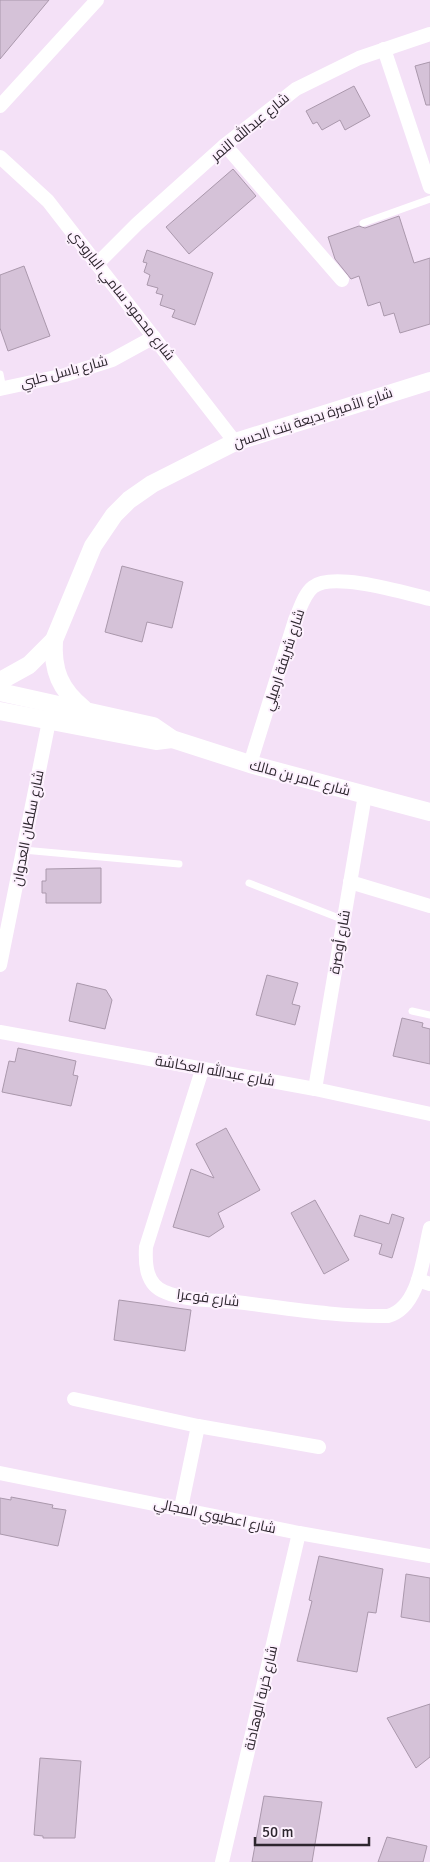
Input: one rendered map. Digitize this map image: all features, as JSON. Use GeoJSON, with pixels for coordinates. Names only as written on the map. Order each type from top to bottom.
{"type":"FeatureCollection","features":[{"type":"Feature","properties":{"kind":"street"},"geometry":{"type":"LineString","coordinates":[[0,106],[97,0]]}},
{"type":"Feature","properties":{"kind":"street","name":"شارع عبدالله النمر"},"geometry":{"type":"LineString","coordinates":[[97,264],[137,224],[225,145],[296,89],[328,71],[384,49],[430,34]]}},
{"type":"Feature","properties":{"kind":"street"},"geometry":{"type":"LineString","coordinates":[[384,49],[425,154],[430,187]]}},
{"type":"Feature","properties":{"kind":"street"},"geometry":{"type":"LineString","coordinates":[[225,145],[342,280]]}},
{"type":"Feature","properties":{"kind":"street","name":"شارع محمود سامي البارودي"},"geometry":{"type":"LineString","coordinates":[[0,157],[48,201],[235,442]]}},
{"type":"Feature","properties":{"kind":"street","name":"شارع باسل حلبي"},"geometry":{"type":"LineString","coordinates":[[1,389],[65,375],[112,360],[154,337]]}},
{"type":"Feature","properties":{"kind":"street","name":"شارع الأميرة بديعة بنت الحسن"},"geometry":{"type":"LineString","coordinates":[[85,709],[72,700],[62,687],[56,672],[53,656],[54,640],[93,546],[114,515],[129,500],[152,484],[235,442],[430,381]]}},
{"type":"Feature","properties":{"kind":"street","name":"شارع شريفة ارميلي"},"geometry":{"type":"LineString","coordinates":[[250,764],[295,620],[312,587],[322,582],[341,581],[430,599]]}},
{"type":"Feature","properties":{"kind":"street","name":"شارع الأميرة بديعة بنت الحسن"},"geometry":{"type":"LineString","coordinates":[[0,681],[29,665],[54,640]]}},
{"type":"Feature","properties":{"kind":"street","name":"شارع عامر بن مالك"},"geometry":{"type":"LineString","coordinates":[[0,692],[85,709],[152,726],[172,739],[250,764],[430,812]]}},
{"type":"Feature","properties":{"kind":"street","name":"شارع عامر بن مالك"},"geometry":{"type":"LineString","coordinates":[[0,711],[156,741],[172,739]]}},
{"type":"Feature","properties":{"kind":"street","name":"شارع سلطان العدوان"},"geometry":{"type":"LineString","coordinates":[[0,961],[49,721]]}},
{"type":"Feature","properties":{"kind":"street","name":"شارع أوصرة"},"geometry":{"type":"LineString","coordinates":[[314,1088],[365,795]]}},
{"type":"Feature","properties":{"kind":"street"},"geometry":{"type":"LineString","coordinates":[[350,882],[430,906]]}},
{"type":"Feature","properties":{"kind":"street","name":"شارع عبدالله العكاشة"},"geometry":{"type":"LineString","coordinates":[[0,1032],[202,1070],[314,1088],[430,1114]]}},
{"type":"Feature","properties":{"kind":"street","name":"شارع فوعرا"},"geometry":{"type":"LineString","coordinates":[[202,1070],[146,1247],[148,1276],[154,1285],[164,1292],[193,1298],[388,1316],[402,1310],[424,1282],[430,1228]]}},
{"type":"Feature","properties":{"kind":"street"},"geometry":{"type":"LineString","coordinates":[[74,1399],[198,1426],[320,1448]]}},
{"type":"Feature","properties":{"kind":"street"},"geometry":{"type":"LineString","coordinates":[[181,1508],[198,1426]]}},
{"type":"Feature","properties":{"kind":"street","name":"شارع اعطيوي المجالي"},"geometry":{"type":"LineString","coordinates":[[0,1473],[299,1533],[430,1556]]}},
{"type":"Feature","properties":{"kind":"street","name":"شارع خربة الوهادنة"},"geometry":{"type":"LineString","coordinates":[[222,1862],[299,1533]]}},
{"type":"Feature","properties":{"kind":"lane"},"geometry":{"type":"LineString","coordinates":[[363,223],[430,199]]}},
{"type":"Feature","properties":{"kind":"lane"},"geometry":{"type":"LineString","coordinates":[[0,374],[1,389]]}},
{"type":"Feature","properties":{"kind":"lane"},"geometry":{"type":"LineString","coordinates":[[23,850],[179,864]]}},
{"type":"Feature","properties":{"kind":"lane"},"geometry":{"type":"LineString","coordinates":[[249,883],[344,920]]}},
{"type":"Feature","properties":{"kind":"lane"},"geometry":{"type":"LineString","coordinates":[[412,1011],[430,1014]]}},
{"type":"Feature","properties":{"kind":"building"},"geometry":{"type":"Polygon","coordinates":[[[0,0],[49,0],[0,59],[0,0]]]}},
{"type":"Feature","properties":{"kind":"building"},"geometry":{"type":"Polygon","coordinates":[[[430,62],[430,105],[426,105],[415,66],[430,62]]]}},
{"type":"Feature","properties":{"kind":"building"},"geometry":{"type":"Polygon","coordinates":[[[354,86],[370,116],[345,130],[340,120],[322,130],[317,122],[313,124],[306,111],[354,86]]]}},
{"type":"Feature","properties":{"kind":"building"},"geometry":{"type":"Polygon","coordinates":[[[233,169],[256,196],[189,254],[166,227],[233,169]]]}},
{"type":"Feature","properties":{"kind":"building"},"geometry":{"type":"Polygon","coordinates":[[[399,216],[414,263],[430,258],[430,324],[400,333],[394,313],[384,316],[380,302],[368,306],[359,276],[351,279],[335,259],[328,237],[359,226],[365,228],[399,216]]]}},
{"type":"Feature","properties":{"kind":"building"},"geometry":{"type":"Polygon","coordinates":[[[147,250],[213,273],[195,325],[172,317],[175,310],[160,305],[163,295],[156,293],[158,288],[147,285],[150,275],[144,272],[147,263],[143,262],[147,250]]]}},
{"type":"Feature","properties":{"kind":"building"},"geometry":{"type":"Polygon","coordinates":[[[24,266],[50,336],[8,351],[0,328],[0,275],[24,266]]]}},
{"type":"Feature","properties":{"kind":"building"},"geometry":{"type":"Polygon","coordinates":[[[122,566],[183,582],[172,628],[147,622],[142,642],[105,632],[122,566]]]}},
{"type":"Feature","properties":{"kind":"building"},"geometry":{"type":"Polygon","coordinates":[[[101,868],[101,903],[46,903],[46,893],[42,893],[42,881],[46,881],[46,869],[101,868]]]}},
{"type":"Feature","properties":{"kind":"building"},"geometry":{"type":"Polygon","coordinates":[[[267,975],[298,983],[292,1004],[300,1006],[295,1025],[256,1015],[267,975]]]}},
{"type":"Feature","properties":{"kind":"building"},"geometry":{"type":"Polygon","coordinates":[[[77,983],[106,990],[112,1000],[105,1029],[69,1021],[77,983]]]}},
{"type":"Feature","properties":{"kind":"building"},"geometry":{"type":"Polygon","coordinates":[[[402,1018],[423,1023],[422,1027],[430,1029],[430,1064],[393,1056],[402,1018]]]}},
{"type":"Feature","properties":{"kind":"building"},"geometry":{"type":"Polygon","coordinates":[[[18,1048],[76,1061],[73,1075],[78,1076],[71,1106],[2,1092],[9,1061],[15,1062],[18,1048]]]}},
{"type":"Feature","properties":{"kind":"building"},"geometry":{"type":"Polygon","coordinates":[[[226,1128],[260,1190],[218,1213],[224,1227],[209,1237],[173,1227],[191,1169],[214,1178],[196,1144],[226,1128]]]}},
{"type":"Feature","properties":{"kind":"building"},"geometry":{"type":"Polygon","coordinates":[[[315,1200],[349,1260],[324,1274],[291,1213],[315,1200]]]}},
{"type":"Feature","properties":{"kind":"building"},"geometry":{"type":"Polygon","coordinates":[[[392,1214],[404,1218],[392,1258],[379,1254],[382,1244],[354,1236],[360,1215],[389,1224],[392,1214]]]}},
{"type":"Feature","properties":{"kind":"building"},"geometry":{"type":"Polygon","coordinates":[[[119,1300],[191,1310],[185,1351],[114,1340],[119,1300]]]}},
{"type":"Feature","properties":{"kind":"building"},"geometry":{"type":"Polygon","coordinates":[[[11,1497],[53,1505],[52,1508],[66,1510],[58,1546],[0,1534],[0,1498],[11,1500],[11,1497]]]}},
{"type":"Feature","properties":{"kind":"building"},"geometry":{"type":"Polygon","coordinates":[[[319,1556],[383,1569],[376,1613],[368,1612],[357,1672],[297,1661],[312,1601],[309,1600],[319,1556]]]}},
{"type":"Feature","properties":{"kind":"building"},"geometry":{"type":"Polygon","coordinates":[[[406,1574],[430,1578],[430,1622],[401,1617],[406,1574]]]}},
{"type":"Feature","properties":{"kind":"building"},"geometry":{"type":"Polygon","coordinates":[[[430,1704],[430,1757],[416,1768],[387,1718],[430,1704]]]}},
{"type":"Feature","properties":{"kind":"building"},"geometry":{"type":"Polygon","coordinates":[[[40,1758],[81,1761],[75,1838],[43,1838],[43,1836],[34,1835],[40,1758]]]}},
{"type":"Feature","properties":{"kind":"building"},"geometry":{"type":"Polygon","coordinates":[[[264,1796],[322,1802],[312,1862],[252,1862],[264,1796]]]}},
{"type":"Feature","properties":{"kind":"building"},"geometry":{"type":"Polygon","coordinates":[[[387,1837],[427,1846],[423,1862],[378,1862],[387,1837]]]}}]}
